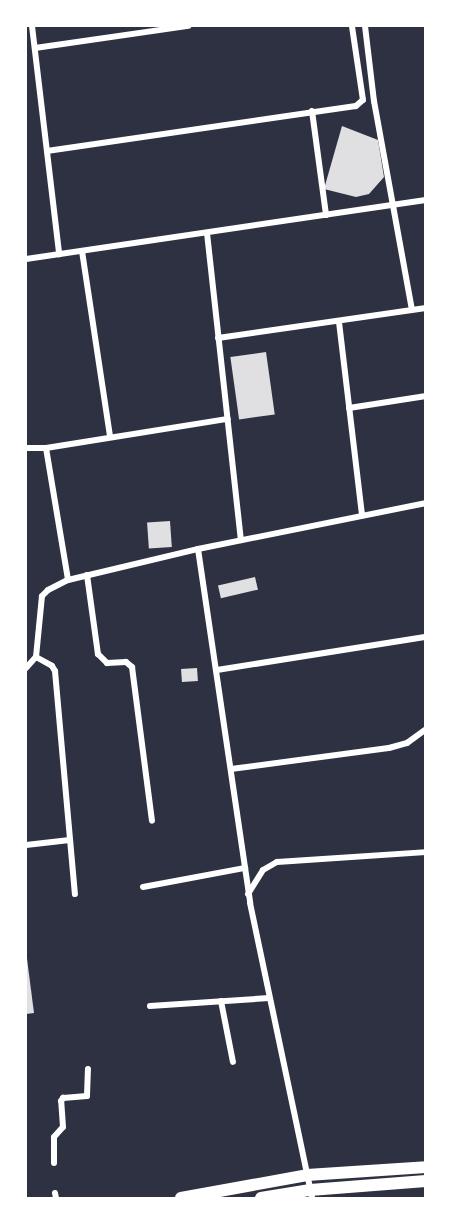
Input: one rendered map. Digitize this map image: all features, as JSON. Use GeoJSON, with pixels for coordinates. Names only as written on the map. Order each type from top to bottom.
{"type":"FeatureCollection","features":[{"type":"Feature","properties":{"kind":"main road"},"geometry":{"type":"LineString","coordinates":[[181,1198],[308,1175],[426,1167]]}},
{"type":"Feature","properties":{"kind":"main road"},"geometry":{"type":"LineString","coordinates":[[261,1198],[426,1180]]}},
{"type":"Feature","properties":{"kind":"street"},"geometry":{"type":"LineString","coordinates":[[32,26],[58,254]]}},
{"type":"Feature","properties":{"kind":"street"},"geometry":{"type":"LineString","coordinates":[[35,48],[188,26]]}},
{"type":"Feature","properties":{"kind":"street"},"geometry":{"type":"LineString","coordinates":[[47,151],[356,106],[363,100],[352,26]]}},
{"type":"Feature","properties":{"kind":"street"},"geometry":{"type":"LineString","coordinates":[[365,26],[374,101],[412,310]]}},
{"type":"Feature","properties":{"kind":"street"},"geometry":{"type":"LineString","coordinates":[[312,111],[326,215]]}},
{"type":"Feature","properties":{"kind":"street"},"geometry":{"type":"LineString","coordinates":[[26,259],[426,200]]}},
{"type":"Feature","properties":{"kind":"street"},"geometry":{"type":"LineString","coordinates":[[207,232],[241,540]]}},
{"type":"Feature","properties":{"kind":"street"},"geometry":{"type":"LineString","coordinates":[[82,251],[110,437]]}},
{"type":"Feature","properties":{"kind":"street"},"geometry":{"type":"LineString","coordinates":[[219,338],[426,308]]}},
{"type":"Feature","properties":{"kind":"street"},"geometry":{"type":"LineString","coordinates":[[339,322],[362,515]]}},
{"type":"Feature","properties":{"kind":"street"},"geometry":{"type":"LineString","coordinates":[[349,408],[426,396]]}},
{"type":"Feature","properties":{"kind":"street"},"geometry":{"type":"LineString","coordinates":[[26,448],[46,448],[228,419]]}},
{"type":"Feature","properties":{"kind":"street"},"geometry":{"type":"LineString","coordinates":[[46,448],[68,580]]}},
{"type":"Feature","properties":{"kind":"street"},"geometry":{"type":"LineString","coordinates":[[26,668],[36,657],[42,596],[48,590],[68,580],[198,549],[426,503]]}},
{"type":"Feature","properties":{"kind":"street"},"geometry":{"type":"LineString","coordinates":[[198,549],[248,894],[311,1194]]}},
{"type":"Feature","properties":{"kind":"street"},"geometry":{"type":"LineString","coordinates":[[87,575],[98,654],[106,663],[126,662],[132,667],[152,821]]}},
{"type":"Feature","properties":{"kind":"street"},"geometry":{"type":"LineString","coordinates":[[217,670],[426,637]]}},
{"type":"Feature","properties":{"kind":"street"},"geometry":{"type":"LineString","coordinates":[[36,657],[52,666],[55,671],[69,804],[75,894]]}},
{"type":"Feature","properties":{"kind":"street"},"geometry":{"type":"LineString","coordinates":[[231,769],[389,748],[407,743],[426,729]]}},
{"type":"Feature","properties":{"kind":"street"},"geometry":{"type":"LineString","coordinates":[[26,845],[70,840]]}},
{"type":"Feature","properties":{"kind":"street"},"geometry":{"type":"LineString","coordinates":[[248,894],[262,870],[277,862],[426,852]]}},
{"type":"Feature","properties":{"kind":"street"},"geometry":{"type":"LineString","coordinates":[[142,887],[245,871]]}},
{"type":"Feature","properties":{"kind":"street"},"geometry":{"type":"LineString","coordinates":[[150,1006],[269,998]]}},
{"type":"Feature","properties":{"kind":"street"},"geometry":{"type":"LineString","coordinates":[[221,1001],[233,1062]]}},
{"type":"Feature","properties":{"kind":"street"},"geometry":{"type":"LineString","coordinates":[[54,1163],[54,1137],[63,1127],[61,1101],[63,1098],[86,1097],[88,1069]]}},
{"type":"Feature","properties":{"kind":"building"},"geometry":{"type":"Polygon","coordinates":[[[342,126],[378,140],[384,177],[369,194],[356,197],[324,189],[342,126]]]}},
{"type":"Feature","properties":{"kind":"building"},"geometry":{"type":"Polygon","coordinates":[[[266,352],[275,414],[239,419],[230,357],[266,352]]]}},
{"type":"Feature","properties":{"kind":"building"},"geometry":{"type":"Polygon","coordinates":[[[170,521],[172,547],[149,549],[147,523],[170,521]]]}},
{"type":"Feature","properties":{"kind":"building"},"geometry":{"type":"Polygon","coordinates":[[[255,577],[258,590],[221,598],[218,586],[255,577]]]}},
{"type":"Feature","properties":{"kind":"building"},"geometry":{"type":"Polygon","coordinates":[[[197,668],[198,681],[182,682],[181,669],[197,668]]]}},
{"type":"Feature","properties":{"kind":"building"},"geometry":{"type":"Polygon","coordinates":[[[26,951],[34,1013],[26,1014],[26,951]]]}}]}
